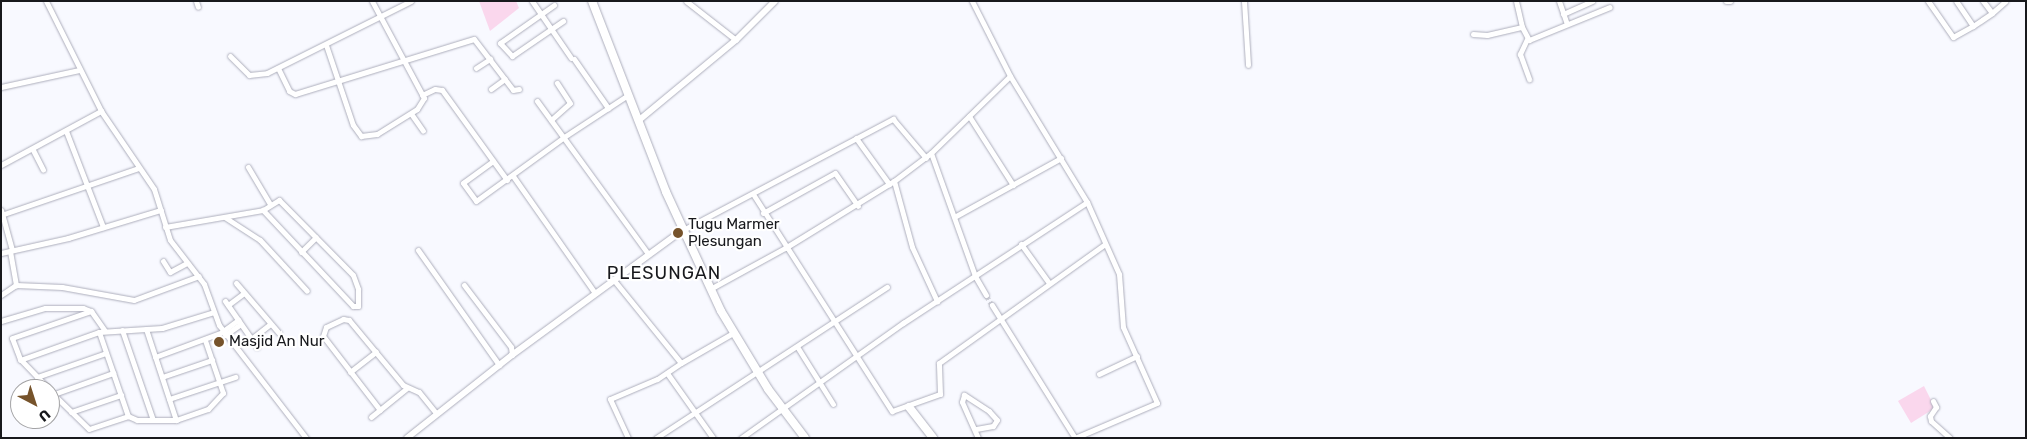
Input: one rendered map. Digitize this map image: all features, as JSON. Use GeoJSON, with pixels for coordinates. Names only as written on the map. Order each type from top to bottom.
{"type":"FeatureCollection","features":[{"type":"Feature","properties":{"kind":"main road"},"geometry":{"type":"LineString","coordinates":[[592,1],[638,121],[683,230],[710,288],[733,333],[758,374],[805,438]]}},
{"type":"Feature","properties":{"kind":"main road"},"geometry":{"type":"LineString","coordinates":[[909,407],[933,438]]}},
{"type":"Feature","properties":{"kind":"street"},"geometry":{"type":"LineString","coordinates":[[46,1],[57,28],[101,111],[138,168],[154,188],[174,247],[199,276],[208,291],[214,312],[224,333],[306,438]]}},
{"type":"Feature","properties":{"kind":"street"},"geometry":{"type":"LineString","coordinates":[[326,45],[353,125],[361,136],[370,138],[412,114],[422,104],[422,95],[372,1]]}},
{"type":"Feature","properties":{"kind":"street"},"geometry":{"type":"LineString","coordinates":[[230,56],[249,75],[278,68],[411,1]]}},
{"type":"Feature","properties":{"kind":"street"},"geometry":{"type":"LineString","coordinates":[[532,1],[608,108]]}},
{"type":"Feature","properties":{"kind":"street"},"geometry":{"type":"LineString","coordinates":[[686,1],[736,40]]}},
{"type":"Feature","properties":{"kind":"street"},"geometry":{"type":"LineString","coordinates":[[638,121],[736,40],[775,1]]}},
{"type":"Feature","properties":{"kind":"street"},"geometry":{"type":"LineString","coordinates":[[972,1],[1010,76],[1087,202],[1104,245],[1119,274],[1123,327],[1157,398],[1156,406],[1075,438],[992,305]]}},
{"type":"Feature","properties":{"kind":"street"},"geometry":{"type":"LineString","coordinates":[[1244,1],[1248,64]]}},
{"type":"Feature","properties":{"kind":"street"},"geometry":{"type":"LineString","coordinates":[[1516,1],[1527,39]]}},
{"type":"Feature","properties":{"kind":"street"},"geometry":{"type":"LineString","coordinates":[[1559,1],[1567,24]]}},
{"type":"Feature","properties":{"kind":"street"},"geometry":{"type":"LineString","coordinates":[[1563,14],[1592,1]]}},
{"type":"Feature","properties":{"kind":"street"},"geometry":{"type":"LineString","coordinates":[[1928,1],[1953,37],[1973,26],[2006,1]]}},
{"type":"Feature","properties":{"kind":"street"},"geometry":{"type":"LineString","coordinates":[[1956,1],[1973,26]]}},
{"type":"Feature","properties":{"kind":"street"},"geometry":{"type":"LineString","coordinates":[[1983,1],[1992,13]]}},
{"type":"Feature","properties":{"kind":"street"},"geometry":{"type":"LineString","coordinates":[[554,5],[500,43],[512,56],[563,21]]}},
{"type":"Feature","properties":{"kind":"street"},"geometry":{"type":"LineString","coordinates":[[1529,79],[1520,54],[1527,39],[1610,7]]}},
{"type":"Feature","properties":{"kind":"street"},"geometry":{"type":"LineString","coordinates":[[1473,34],[1487,34],[1522,27]]}},
{"type":"Feature","properties":{"kind":"street"},"geometry":{"type":"LineString","coordinates":[[278,68],[289,91],[295,94],[402,60],[477,41],[513,91],[518,89]]}},
{"type":"Feature","properties":{"kind":"street"},"geometry":{"type":"LineString","coordinates":[[476,68],[490,59]]}},
{"type":"Feature","properties":{"kind":"street"},"geometry":{"type":"LineString","coordinates":[[1,87],[78,70]]}},
{"type":"Feature","properties":{"kind":"street"},"geometry":{"type":"LineString","coordinates":[[710,288],[786,248],[858,206],[926,158],[1010,76]]}},
{"type":"Feature","properties":{"kind":"street"},"geometry":{"type":"LineString","coordinates":[[491,89],[505,79]]}},
{"type":"Feature","properties":{"kind":"street"},"geometry":{"type":"LineString","coordinates":[[551,120],[570,104],[557,83]]}},
{"type":"Feature","properties":{"kind":"street"},"geometry":{"type":"LineString","coordinates":[[422,95],[435,89],[442,90],[507,180]]}},
{"type":"Feature","properties":{"kind":"street"},"geometry":{"type":"LineString","coordinates":[[493,161],[463,183],[474,200],[478,201],[564,137],[628,95]]}},
{"type":"Feature","properties":{"kind":"street"},"geometry":{"type":"LineString","coordinates":[[537,101],[648,254]]}},
{"type":"Feature","properties":{"kind":"street"},"geometry":{"type":"LineString","coordinates":[[1,166],[101,111]]}},
{"type":"Feature","properties":{"kind":"street"},"geometry":{"type":"LineString","coordinates":[[412,114],[423,131]]}},
{"type":"Feature","properties":{"kind":"street"},"geometry":{"type":"LineString","coordinates":[[969,116],[1013,185]]}},
{"type":"Feature","properties":{"kind":"street"},"geometry":{"type":"LineString","coordinates":[[407,438],[436,413],[512,355],[613,279],[683,230],[893,118],[926,158]]}},
{"type":"Feature","properties":{"kind":"street"},"geometry":{"type":"LineString","coordinates":[[66,131],[103,227]]}},
{"type":"Feature","properties":{"kind":"street"},"geometry":{"type":"LineString","coordinates":[[856,138],[892,182],[912,248],[937,301]]}},
{"type":"Feature","properties":{"kind":"street"},"geometry":{"type":"LineString","coordinates":[[33,150],[42,170]]}},
{"type":"Feature","properties":{"kind":"street"},"geometry":{"type":"LineString","coordinates":[[931,154],[956,216],[975,276],[986,296]]}},
{"type":"Feature","properties":{"kind":"street"},"geometry":{"type":"LineString","coordinates":[[956,216],[1060,158]]}},
{"type":"Feature","properties":{"kind":"street"},"geometry":{"type":"LineString","coordinates":[[248,167],[270,204]]}},
{"type":"Feature","properties":{"kind":"street"},"geometry":{"type":"LineString","coordinates":[[16,285],[11,250],[2,213],[88,187],[138,168]]}},
{"type":"Feature","properties":{"kind":"street"},"geometry":{"type":"LineString","coordinates":[[764,213],[833,174],[839,176],[858,206]]}},
{"type":"Feature","properties":{"kind":"street"},"geometry":{"type":"LineString","coordinates":[[513,176],[595,293]]}},
{"type":"Feature","properties":{"kind":"street"},"geometry":{"type":"LineString","coordinates":[[753,194],[890,411],[909,407],[940,394],[939,364],[1104,245]]}},
{"type":"Feature","properties":{"kind":"street"},"geometry":{"type":"LineString","coordinates":[[166,227],[263,210],[270,204],[281,201],[356,280],[358,306],[353,306],[263,210]]}},
{"type":"Feature","properties":{"kind":"street"},"geometry":{"type":"LineString","coordinates":[[741,438],[784,410],[855,356],[1021,244],[1087,202]]}},
{"type":"Feature","properties":{"kind":"street"},"geometry":{"type":"LineString","coordinates":[[1,253],[161,210]]}},
{"type":"Feature","properties":{"kind":"street"},"geometry":{"type":"LineString","coordinates":[[226,218],[260,240],[307,291]]}},
{"type":"Feature","properties":{"kind":"street"},"geometry":{"type":"LineString","coordinates":[[301,252],[316,238]]}},
{"type":"Feature","properties":{"kind":"street"},"geometry":{"type":"LineString","coordinates":[[1021,244],[1049,283]]}},
{"type":"Feature","properties":{"kind":"street"},"geometry":{"type":"LineString","coordinates":[[418,250],[499,365]]}},
{"type":"Feature","properties":{"kind":"street"},"geometry":{"type":"LineString","coordinates":[[163,261],[170,272],[186,263]]}},
{"type":"Feature","properties":{"kind":"street"},"geometry":{"type":"LineString","coordinates":[[1,294],[16,285],[62,286],[134,300],[199,276]]}},
{"type":"Feature","properties":{"kind":"street"},"geometry":{"type":"LineString","coordinates":[[613,279],[682,363]]}},
{"type":"Feature","properties":{"kind":"street"},"geometry":{"type":"LineString","coordinates":[[236,283],[279,333]]}},
{"type":"Feature","properties":{"kind":"street"},"geometry":{"type":"LineString","coordinates":[[464,285],[511,347],[512,355]]}},
{"type":"Feature","properties":{"kind":"street"},"geometry":{"type":"LineString","coordinates":[[656,438],[798,348],[887,287]]}},
{"type":"Feature","properties":{"kind":"street"},"geometry":{"type":"LineString","coordinates":[[244,293],[226,303],[257,347]]}},
{"type":"Feature","properties":{"kind":"street"},"geometry":{"type":"LineString","coordinates":[[1,321],[53,307],[91,311]]}},
{"type":"Feature","properties":{"kind":"street"},"geometry":{"type":"LineString","coordinates":[[91,311],[102,332],[106,353],[128,416]]}},
{"type":"Feature","properties":{"kind":"street"},"geometry":{"type":"LineString","coordinates":[[91,311],[12,338],[20,360],[37,377],[106,353]]}},
{"type":"Feature","properties":{"kind":"street"},"geometry":{"type":"LineString","coordinates":[[20,360],[102,332],[177,325],[214,312]]}},
{"type":"Feature","properties":{"kind":"street"},"geometry":{"type":"LineString","coordinates":[[380,410],[322,336],[326,327],[343,319],[349,320],[407,388],[419,392],[436,413]]}},
{"type":"Feature","properties":{"kind":"street"},"geometry":{"type":"LineString","coordinates":[[155,357],[224,333],[239,322]]}},
{"type":"Feature","properties":{"kind":"street"},"geometry":{"type":"LineString","coordinates":[[251,339],[270,324]]}},
{"type":"Feature","properties":{"kind":"street"},"geometry":{"type":"LineString","coordinates":[[146,329],[176,420]]}},
{"type":"Feature","properties":{"kind":"street"},"geometry":{"type":"LineString","coordinates":[[122,330],[153,420]]}},
{"type":"Feature","properties":{"kind":"street"},"geometry":{"type":"LineString","coordinates":[[628,438],[610,400],[667,373],[733,333]]}},
{"type":"Feature","properties":{"kind":"street"},"geometry":{"type":"LineString","coordinates":[[60,400],[88,429],[128,416],[136,420],[176,420],[210,408],[222,393],[205,340]]}},
{"type":"Feature","properties":{"kind":"street"},"geometry":{"type":"LineString","coordinates":[[798,348],[833,404]]}},
{"type":"Feature","properties":{"kind":"street"},"geometry":{"type":"LineString","coordinates":[[350,372],[376,352]]}},
{"type":"Feature","properties":{"kind":"street"},"geometry":{"type":"LineString","coordinates":[[1099,374],[1137,356]]}},
{"type":"Feature","properties":{"kind":"street"},"geometry":{"type":"LineString","coordinates":[[162,378],[212,360]]}},
{"type":"Feature","properties":{"kind":"street"},"geometry":{"type":"LineString","coordinates":[[60,388],[113,373]]}},
{"type":"Feature","properties":{"kind":"street"},"geometry":{"type":"LineString","coordinates":[[667,373],[713,438]]}},
{"type":"Feature","properties":{"kind":"street"},"geometry":{"type":"LineString","coordinates":[[169,399],[235,376]]}},
{"type":"Feature","properties":{"kind":"street"},"geometry":{"type":"LineString","coordinates":[[371,417],[407,388]]}},
{"type":"Feature","properties":{"kind":"street"},"geometry":{"type":"LineString","coordinates":[[71,412],[121,395]]}},
{"type":"Feature","properties":{"kind":"street"},"geometry":{"type":"LineString","coordinates":[[976,429],[993,426],[997,420],[982,406],[964,395],[962,402],[976,429],[978,438]]}},
{"type":"Feature","properties":{"kind":"street"},"geometry":{"type":"LineString","coordinates":[[1933,402],[1936,407],[1930,416],[1931,421],[1950,438]]}},
{"type":"Feature","properties":{"kind":"shaded area"},"geometry":{"type":"Polygon","coordinates":[[[479,1],[516,1],[519,8],[490,31],[479,1]]]}},
{"type":"Feature","properties":{"kind":"shaded area"},"geometry":{"type":"Polygon","coordinates":[[[1924,386],[1935,408],[1911,423],[1898,401],[1924,386]]]}},
{"type":"Feature","properties":{"kind":"tunnel"},"geometry":{"type":"LineString","coordinates":[[986,295],[992,305]]}},
{"type":"Feature","properties":{"kind":"place","name":"Tugu Marmer Plesungan"},"geometry":{"type":"Point","coordinates":[678,233]}},
{"type":"Feature","properties":{"kind":"place","name":"Masjid An Nur"},"geometry":{"type":"Point","coordinates":[219,342]}},
{"type":"Feature","properties":{"kind":"district","name":"PLESUNGAN"},"geometry":{"type":"Point","coordinates":[664,273]}}]}
